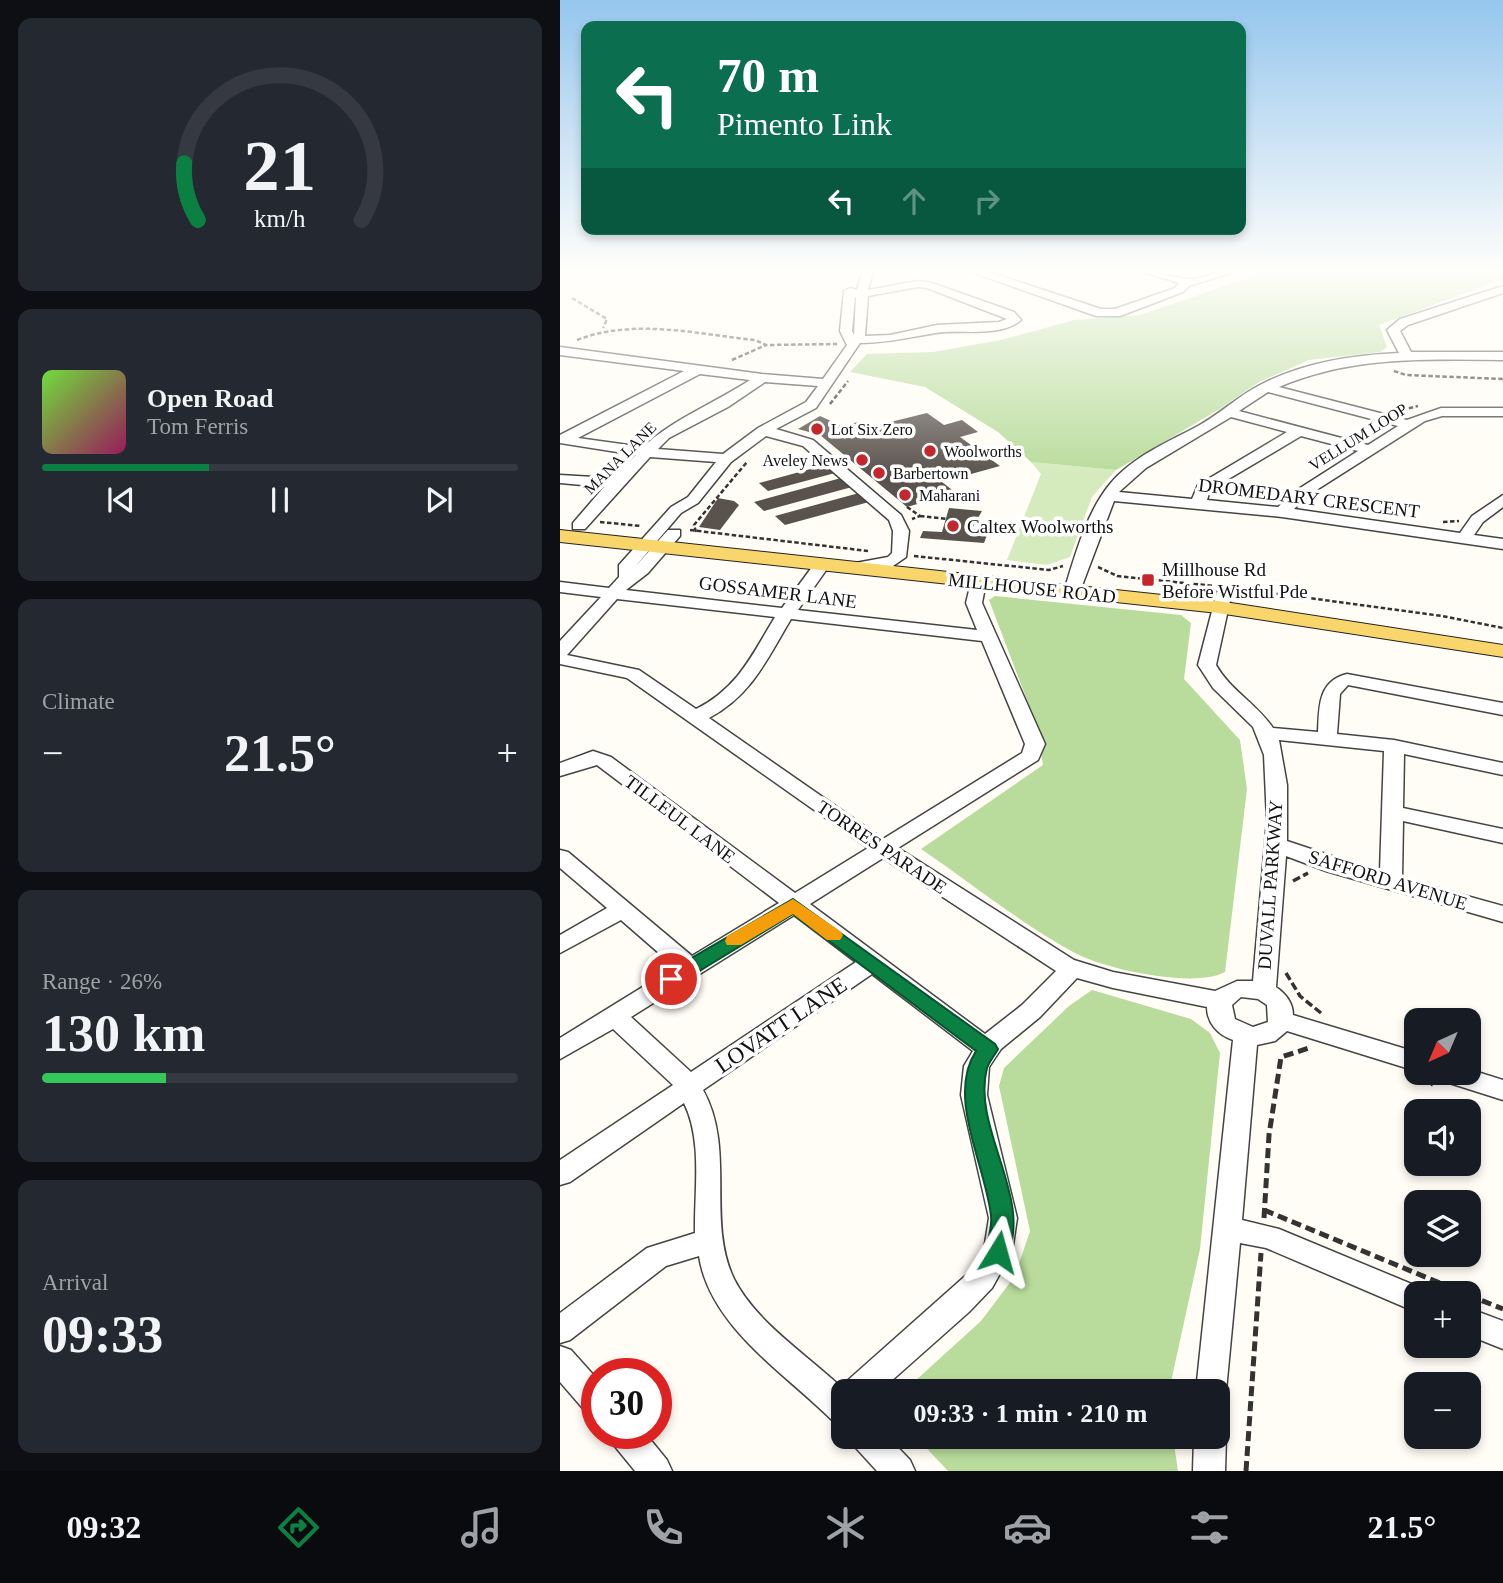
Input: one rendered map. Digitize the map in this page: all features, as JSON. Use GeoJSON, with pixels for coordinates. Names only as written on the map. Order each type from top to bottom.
{"type":"FeatureCollection","features":[{"type":"Feature","properties":{"kind":"main road","name":"MILLHOUSE ROAD"},"geometry":{"type":"LineString","coordinates":[[570,525],[846,569],[978,582],[1076,579]]}},
{"type":"Feature","properties":{"kind":"main road","name":"MILLHOUSE ROAD"},"geometry":{"type":"LineString","coordinates":[[560,537],[892,557],[1076,579],[1221,602],[1491,636],[1503,651]]}},
{"type":"Feature","properties":{"kind":"street"},"geometry":{"type":"LineString","coordinates":[[560,652],[627,578],[642,570],[658,541],[693,510],[693,500],[726,459],[763,431],[811,405],[829,383],[856,338]]}},
{"type":"Feature","properties":{"kind":"street"},"geometry":{"type":"LineString","coordinates":[[852,341],[900,338]]}},
{"type":"Feature","properties":{"kind":"street"},"geometry":{"type":"LineString","coordinates":[[1397,338],[1407,356]]}},
{"type":"Feature","properties":{"kind":"street"},"geometry":{"type":"LineString","coordinates":[[560,351],[762,378],[829,383]]}},
{"type":"Feature","properties":{"kind":"street"},"geometry":{"type":"LineString","coordinates":[[1076,579],[1109,496],[1139,466],[1230,414],[1265,387],[1303,370],[1350,359],[1503,356]]}},
{"type":"Feature","properties":{"kind":"street"},"geometry":{"type":"LineString","coordinates":[[562,439],[697,370]]}},
{"type":"Feature","properties":{"kind":"street","name":"MANA LANE"},"geometry":{"type":"LineString","coordinates":[[570,525],[664,435],[723,404],[762,378]]}},
{"type":"Feature","properties":{"kind":"street"},"geometry":{"type":"LineString","coordinates":[[1265,387],[1409,425]]}},
{"type":"Feature","properties":{"kind":"street","name":"VELLUM LOOP"},"geometry":{"type":"LineString","coordinates":[[1282,512],[1302,494],[1409,425],[1441,412],[1503,412]]}},
{"type":"Feature","properties":{"kind":"street"},"geometry":{"type":"LineString","coordinates":[[1230,414],[1371,450]]}},
{"type":"Feature","properties":{"kind":"street"},"geometry":{"type":"LineString","coordinates":[[763,431],[808,443],[896,519],[901,531],[892,557],[898,568],[937,573],[949,579]]}},
{"type":"Feature","properties":{"kind":"street"},"geometry":{"type":"LineString","coordinates":[[1198,504],[1203,488],[1299,431]]}},
{"type":"Feature","properties":{"kind":"street"},"geometry":{"type":"LineString","coordinates":[[562,439],[646,452],[726,459]]}},
{"type":"Feature","properties":{"kind":"street"},"geometry":{"type":"LineString","coordinates":[[560,478],[615,483]]}},
{"type":"Feature","properties":{"kind":"street","name":"DROMEDARY CRESCENT"},"geometry":{"type":"LineString","coordinates":[[1109,496],[1282,512],[1503,544]]}},
{"type":"Feature","properties":{"kind":"street"},"geometry":{"type":"LineString","coordinates":[[1465,537],[1477,519],[1503,500]]}},
{"type":"Feature","properties":{"kind":"street"},"geometry":{"type":"LineString","coordinates":[[846,569],[892,557]]}},
{"type":"Feature","properties":{"kind":"street"},"geometry":{"type":"LineString","coordinates":[[696,717],[725,702],[740,688],[786,614],[821,566]]}},
{"type":"Feature","properties":{"kind":"street"},"geometry":{"type":"LineString","coordinates":[[560,1050],[1031,756],[1035,744],[974,603],[978,582]]}},
{"type":"Feature","properties":{"kind":"street","name":"GOSSAMER LANE"},"geometry":{"type":"LineString","coordinates":[[560,587],[990,637]]}},
{"type":"Feature","properties":{"kind":"street"},"geometry":{"type":"LineString","coordinates":[[1221,602],[1207,665],[1217,682],[1267,733],[1394,746],[1503,769]]}},
{"type":"Feature","properties":{"kind":"street","name":"TORRES PARADE"},"geometry":{"type":"LineString","coordinates":[[560,659],[633,674],[884,849],[1028,944],[1073,968],[1113,980],[1221,1001]]}},
{"type":"Feature","properties":{"kind":"street"},"geometry":{"type":"LineString","coordinates":[[1327,738],[1332,686],[1339,680],[1402,689],[1503,709]]}},
{"type":"Feature","properties":{"kind":"street","name":"DUVALL PARKWAY"},"geometry":{"type":"LineString","coordinates":[[1264,991],[1278,811],[1267,733]]}},
{"type":"Feature","properties":{"kind":"street"},"geometry":{"type":"LineString","coordinates":[[1391,882],[1394,746]]}},
{"type":"Feature","properties":{"kind":"street","name":"TILLEUL LANE"},"geometry":{"type":"LineString","coordinates":[[560,770],[593,757],[604,761],[793,906],[988,1049]]}},
{"type":"Feature","properties":{"kind":"street"},"geometry":{"type":"LineString","coordinates":[[1392,812],[1503,836]]}},
{"type":"Feature","properties":{"kind":"street","name":"SAFFORD AVENUE"},"geometry":{"type":"LineString","coordinates":[[1274,844],[1391,882],[1503,914]]}},
{"type":"Feature","properties":{"kind":"street"},"geometry":{"type":"LineString","coordinates":[[560,857],[690,967]]}},
{"type":"Feature","properties":{"kind":"street"},"geometry":{"type":"LineString","coordinates":[[560,945],[623,909]]}},
{"type":"Feature","properties":{"kind":"street","name":"LOVATT LANE"},"geometry":{"type":"LineString","coordinates":[[560,1174],[872,964]]}},
{"type":"Feature","properties":{"kind":"street"},"geometry":{"type":"LineString","coordinates":[[873,1379],[959,1303],[982,1279],[998,1252],[1003,1218],[975,1095],[977,1066],[988,1049],[1073,968]]}},
{"type":"Feature","properties":{"kind":"street"},"geometry":{"type":"LineString","coordinates":[[1254,988],[1264,991],[1278,1001],[1284,1011],[1283,1021],[1269,1034],[1246,1035],[1223,1022],[1219,1012],[1221,1001],[1234,990],[1254,988]]}},
{"type":"Feature","properties":{"kind":"street"},"geometry":{"type":"LineString","coordinates":[[614,1016],[689,1087],[704,1118],[710,1240],[721,1283],[747,1318],[831,1390]]}},
{"type":"Feature","properties":{"kind":"street"},"geometry":{"type":"LineString","coordinates":[[1283,1021],[1404,1066]]}},
{"type":"Feature","properties":{"kind":"street"},"geometry":{"type":"LineString","coordinates":[[1212,1379],[1246,1035]]}},
{"type":"Feature","properties":{"kind":"street"},"geometry":{"type":"LineString","coordinates":[[1474,1085],[1503,1090]]}},
{"type":"Feature","properties":{"kind":"street"},"geometry":{"type":"LineString","coordinates":[[1227,1229],[1263,1223],[1404,1293]]}},
{"type":"Feature","properties":{"kind":"street"},"geometry":{"type":"LineString","coordinates":[[560,1330],[657,1257],[710,1240]]}},
{"type":"Feature","properties":{"kind":"street"},"geometry":{"type":"LineString","coordinates":[[1481,1326],[1503,1335]]}},
{"type":"Feature","properties":{"kind":"street"},"geometry":{"type":"LineString","coordinates":[[560,1360],[581,1384]]}},
{"type":"Feature","properties":{"kind":"street"},"geometry":{"type":"LineString","coordinates":[[637,1449],[656,1471]]}},
{"type":"Feature","properties":{"kind":"street"},"geometry":{"type":"LineString","coordinates":[[879,1449],[900,1471]]}},
{"type":"Feature","properties":{"kind":"street"},"geometry":{"type":"LineString","coordinates":[[1209,1471],[1210,1449]]}},
{"type":"Feature","properties":{"kind":"path"},"geometry":{"type":"LineString","coordinates":[[574,342],[584,338]]}},
{"type":"Feature","properties":{"kind":"path"},"geometry":{"type":"LineString","coordinates":[[732,338],[755,340],[766,345]]}},
{"type":"Feature","properties":{"kind":"path"},"geometry":{"type":"LineString","coordinates":[[727,363],[766,345],[837,344],[831,354]]}},
{"type":"Feature","properties":{"kind":"path"},"geometry":{"type":"LineString","coordinates":[[1392,371],[1406,375],[1503,379]]}},
{"type":"Feature","properties":{"kind":"path"},"geometry":{"type":"LineString","coordinates":[[826,408],[848,381]]}},
{"type":"Feature","properties":{"kind":"path"},"geometry":{"type":"LineString","coordinates":[[690,530],[696,532],[694,524],[753,456]]}},
{"type":"Feature","properties":{"kind":"path"},"geometry":{"type":"LineString","coordinates":[[920,516],[948,519]]}},
{"type":"Feature","properties":{"kind":"path"},"geometry":{"type":"LineString","coordinates":[[1076,579],[1117,576],[1295,594],[1491,636]]}},
{"type":"Feature","properties":{"kind":"path"},"geometry":{"type":"LineString","coordinates":[[1291,882],[1311,872]]}},
{"type":"Feature","properties":{"kind":"path"},"geometry":{"type":"LineString","coordinates":[[1284,963],[1294,990],[1309,1007],[1327,1016]]}},
{"type":"Feature","properties":{"kind":"path"},"geometry":{"type":"LineString","coordinates":[[1245,1471],[1269,1135],[1281,1057],[1303,1048],[1322,1049]]}},
{"type":"Feature","properties":{"kind":"path"},"geometry":{"type":"LineString","coordinates":[[1263,1223],[1429,1281]]}},
{"type":"Feature","properties":{"kind":"path"},"geometry":{"type":"LineString","coordinates":[[1481,1300],[1503,1309]]}},
{"type":"Feature","properties":{"kind":"green space"},"geometry":{"type":"Polygon","coordinates":[[[1010,338],[1384,338],[1387,347],[1380,352],[1309,360],[1259,382],[1218,410],[1116,470],[1031,462],[998,432],[925,387],[850,372],[867,354],[933,352],[1010,338]]]}},
{"type":"Feature","properties":{"kind":"green space"},"geometry":{"type":"Polygon","coordinates":[[[1031,462],[1116,470],[1092,497],[1070,557],[1047,565],[1007,560],[1041,474],[1031,462]]]}},
{"type":"Feature","properties":{"kind":"green space"},"geometry":{"type":"Polygon","coordinates":[[[995,596],[1181,615],[1191,623],[1184,679],[1240,740],[1247,789],[1225,972],[1211,977],[1171,978],[1105,965],[1087,958],[1034,928],[921,849],[1043,765],[1036,724],[989,600],[995,596]]]}},
{"type":"Feature","properties":{"kind":"green space"},"geometry":{"type":"Polygon","coordinates":[[[1092,990],[1191,1019],[1210,1033],[1220,1053],[1200,1249],[1172,1379],[917,1379],[981,1321],[1015,1276],[1030,1231],[999,1086],[1004,1068],[1069,1006],[1092,990]]]}},
{"type":"Feature","properties":{"kind":"green space"},"geometry":{"type":"Polygon","coordinates":[[[927,1449],[1175,1449],[1178,1471],[948,1471],[927,1449]]]}},
{"type":"Feature","properties":{"kind":"building"},"geometry":{"type":"Polygon","coordinates":[[[927,413],[944,425],[962,420],[978,432],[960,437],[1000,466],[942,482],[956,493],[907,507],[820,435],[798,429],[820,416],[842,426],[858,422],[866,428],[927,413]]]}},
{"type":"Feature","properties":{"kind":"building"},"geometry":{"type":"Polygon","coordinates":[[[825,465],[835,473],[768,491],[759,483],[825,465]]]}},
{"type":"Feature","properties":{"kind":"building"},"geometry":{"type":"Polygon","coordinates":[[[841,478],[852,487],[764,511],[754,502],[841,478]]]}},
{"type":"Feature","properties":{"kind":"building"},"geometry":{"type":"Polygon","coordinates":[[[859,493],[869,502],[785,525],[775,516],[859,493]]]}},
{"type":"Feature","properties":{"kind":"building"},"geometry":{"type":"Polygon","coordinates":[[[718,498],[734,501],[739,505],[720,530],[699,527],[718,498]]]}},
{"type":"Feature","properties":{"kind":"building"},"geometry":{"type":"Polygon","coordinates":[[[949,508],[982,511],[969,534],[987,535],[984,543],[920,538],[923,531],[942,532],[949,508]]]}},
{"type":"Feature","properties":{"kind":"slow traffic"},"geometry":{"type":"LineString","coordinates":[[734,941],[793,906],[834,935]]}},
{"type":"Feature","properties":{"kind":"place","name":"Lot Six Zero"},"geometry":{"type":"Point","coordinates":[817,429]}},
{"type":"Feature","properties":{"kind":"place","name":"Woolworths"},"geometry":{"type":"Point","coordinates":[930,451]}},
{"type":"Feature","properties":{"kind":"place","name":"Aveley News"},"geometry":{"type":"Point","coordinates":[862,460]}},
{"type":"Feature","properties":{"kind":"place","name":"Barbertown"},"geometry":{"type":"Point","coordinates":[879,473]}},
{"type":"Feature","properties":{"kind":"place","name":"Maharani"},"geometry":{"type":"Point","coordinates":[905,495]}},
{"type":"Feature","properties":{"kind":"place","name":"Caltex Woolworths"},"geometry":{"type":"Point","coordinates":[953,526]}},
{"type":"Feature","properties":{"kind":"place","name":"Millhouse Rd Before Wistful Pde"},"geometry":{"type":"Point","coordinates":[1148,580]}},
{"type":"Feature","properties":{"kind":"route"},"geometry":{"type":"LineString","coordinates":[[671,979],[793,906],[988,1049],[977,1066],[975,1095],[1003,1218],[998,1252]]}}]}
